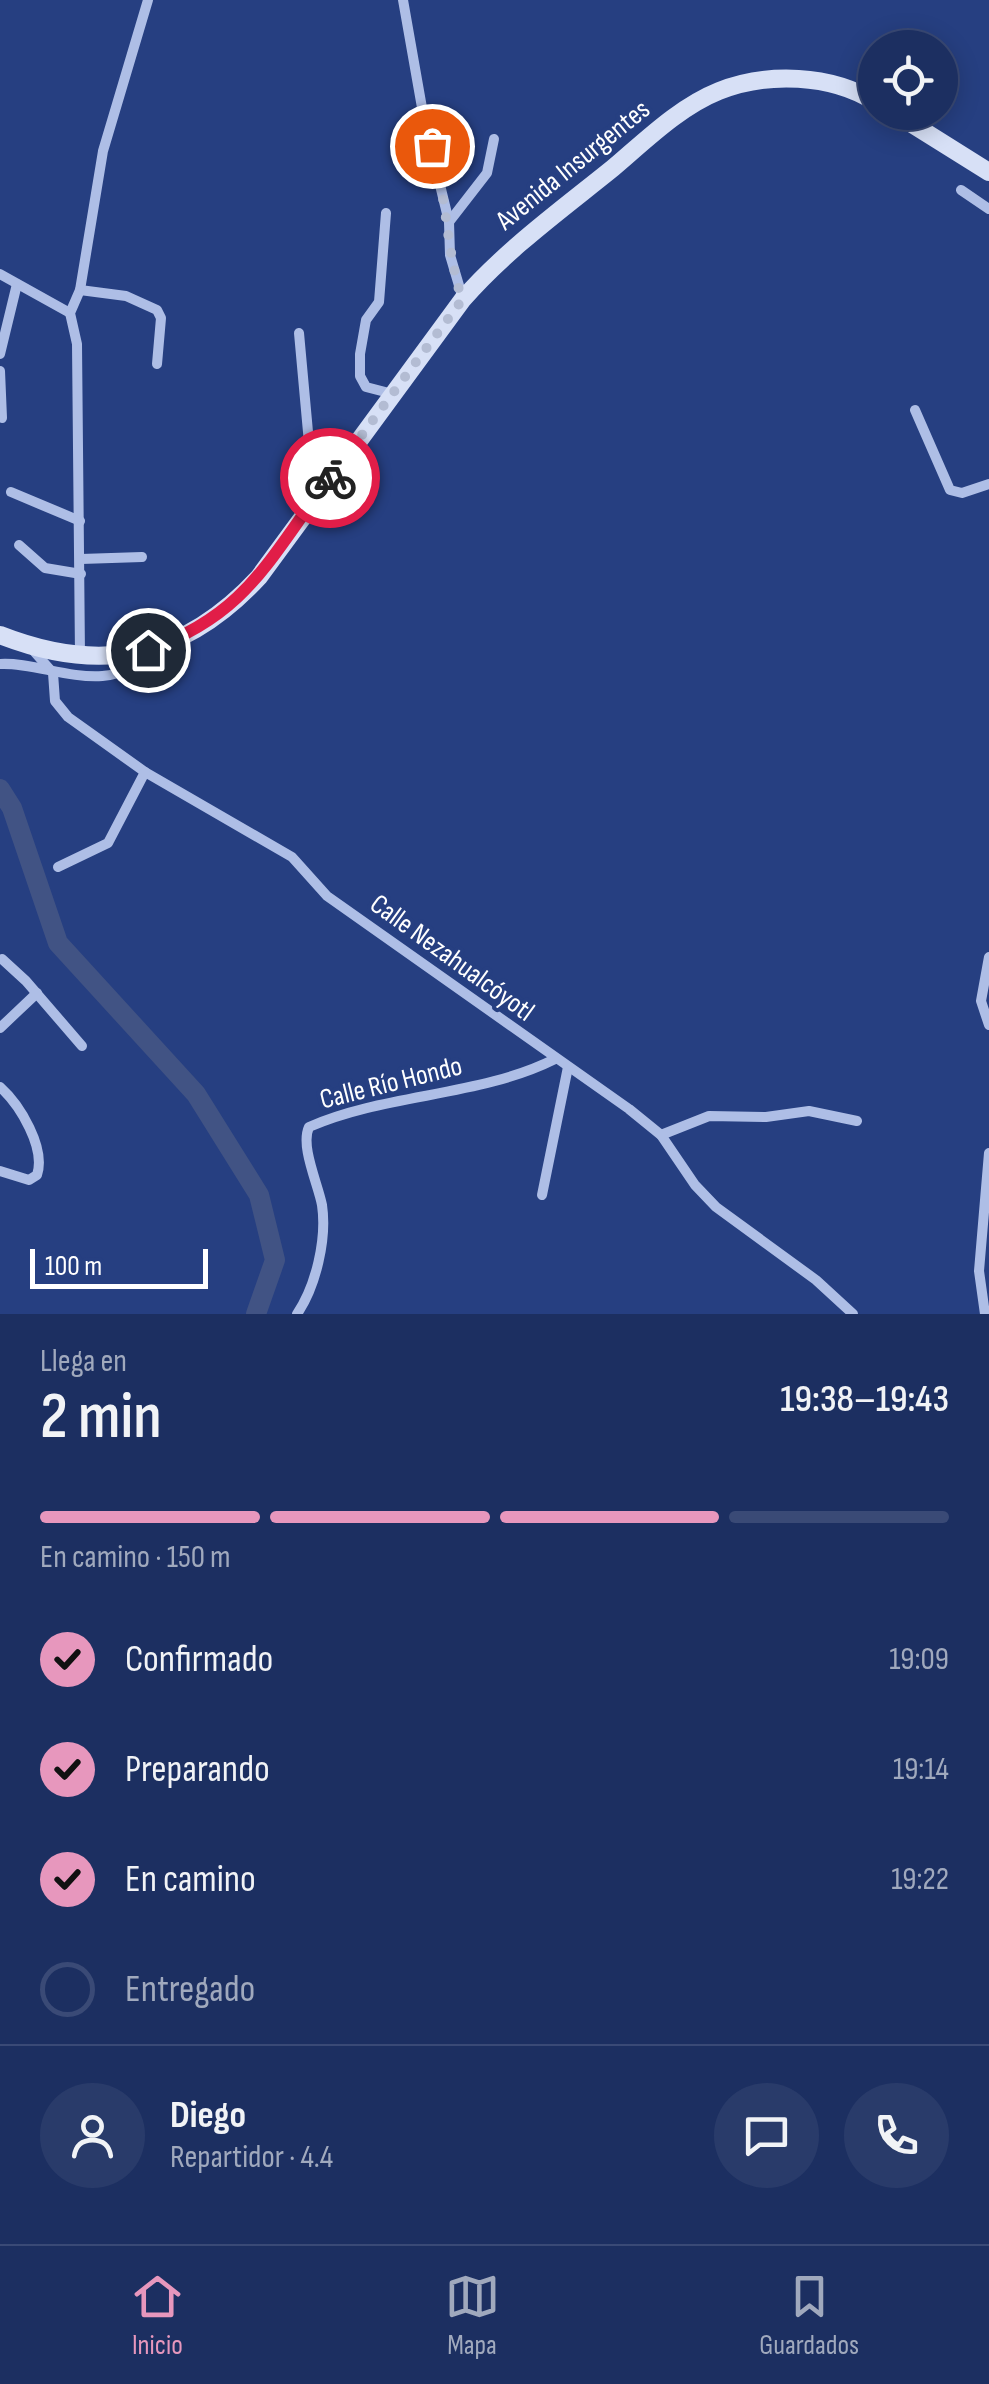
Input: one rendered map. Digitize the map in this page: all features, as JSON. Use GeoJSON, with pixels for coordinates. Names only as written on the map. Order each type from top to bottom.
{"type":"FeatureCollection","features":[{"type":"Feature","properties":{"kind":"main road","name":"Avenida Insurgentes"},"geometry":{"type":"LineString","coordinates":[[0,635],[30,647],[80,658],[102,658],[148,650],[200,628],[242,596],[462,300],[490,268],[672,119],[718,91],[756,82],[831,82],[858,94]]}},
{"type":"Feature","properties":{"kind":"main road"},"geometry":{"type":"LineString","coordinates":[[922,130],[989,172]]}},
{"type":"Feature","properties":{"kind":"street"},"geometry":{"type":"LineString","coordinates":[[70,313],[80,290],[103,151],[148,0]]}},
{"type":"Feature","properties":{"kind":"street"},"geometry":{"type":"LineString","coordinates":[[403,0],[424,120],[449,222],[450,255],[462,300]]}},
{"type":"Feature","properties":{"kind":"street"},"geometry":{"type":"LineString","coordinates":[[449,222],[487,173],[494,139]]}},
{"type":"Feature","properties":{"kind":"street"},"geometry":{"type":"LineString","coordinates":[[961,190],[989,209]]}},
{"type":"Feature","properties":{"kind":"street"},"geometry":{"type":"LineString","coordinates":[[386,212],[379,302],[362,332],[360,376],[366,387],[394,394]]}},
{"type":"Feature","properties":{"kind":"street"},"geometry":{"type":"LineString","coordinates":[[0,274],[70,313],[77,332],[80,658]]}},
{"type":"Feature","properties":{"kind":"street"},"geometry":{"type":"LineString","coordinates":[[0,354],[18,284]]}},
{"type":"Feature","properties":{"kind":"street"},"geometry":{"type":"LineString","coordinates":[[80,290],[126,296],[157,310],[161,318],[157,364]]}},
{"type":"Feature","properties":{"kind":"street"},"geometry":{"type":"LineString","coordinates":[[299,333],[314,499]]}},
{"type":"Feature","properties":{"kind":"street"},"geometry":{"type":"LineString","coordinates":[[0,370],[2,418]]}},
{"type":"Feature","properties":{"kind":"street"},"geometry":{"type":"LineString","coordinates":[[915,410],[950,490],[962,494],[989,484]]}},
{"type":"Feature","properties":{"kind":"street"},"geometry":{"type":"LineString","coordinates":[[10,492],[80,521]]}},
{"type":"Feature","properties":{"kind":"street"},"geometry":{"type":"LineString","coordinates":[[19,544],[45,568],[80,574]]}},
{"type":"Feature","properties":{"kind":"street"},"geometry":{"type":"LineString","coordinates":[[80,559],[142,557]]}},
{"type":"Feature","properties":{"kind":"street","name":"Calle Nezahualcóyotl"},"geometry":{"type":"LineString","coordinates":[[30,647],[53,674],[52,690],[61,710],[145,772],[292,857],[327,896],[661,1135],[695,1185],[716,1207],[816,1280],[852,1314]]}},
{"type":"Feature","properties":{"kind":"street"},"geometry":{"type":"LineString","coordinates":[[0,664],[90,676],[128,668],[148,650]]}},
{"type":"Feature","properties":{"kind":"street"},"geometry":{"type":"LineString","coordinates":[[58,868],[108,843],[145,772]]}},
{"type":"Feature","properties":{"kind":"street"},"geometry":{"type":"LineString","coordinates":[[989,957],[981,1001],[989,1026]]}},
{"type":"Feature","properties":{"kind":"street"},"geometry":{"type":"LineString","coordinates":[[2,959],[82,1046]]}},
{"type":"Feature","properties":{"kind":"street"},"geometry":{"type":"LineString","coordinates":[[0,1028],[37,993]]}},
{"type":"Feature","properties":{"kind":"street","name":"Calle Río Hondo"},"geometry":{"type":"LineString","coordinates":[[296,1314],[310,1286],[323,1227],[321,1200],[306,1140],[309,1128],[356,1112],[525,1073],[554,1059]]}},
{"type":"Feature","properties":{"kind":"street"},"geometry":{"type":"LineString","coordinates":[[542,1195],[568,1067]]}},
{"type":"Feature","properties":{"kind":"street"},"geometry":{"type":"LineString","coordinates":[[0,1087],[18,1108],[40,1166],[37,1175],[29,1180],[0,1171]]}},
{"type":"Feature","properties":{"kind":"street"},"geometry":{"type":"LineString","coordinates":[[661,1135],[709,1116],[766,1117],[810,1111],[857,1121]]}},
{"type":"Feature","properties":{"kind":"street"},"geometry":{"type":"LineString","coordinates":[[984,1314],[978,1288],[989,1153]]}},
{"type":"Feature","properties":{"kind":"waterway"},"geometry":{"type":"LineString","coordinates":[[0,789],[12,808],[58,943],[196,1094],[259,1195],[275,1260],[256,1314]]}},
{"type":"Feature","properties":{"kind":"way so far"},"geometry":{"type":"LineString","coordinates":[[330,478],[462,300],[450,255],[449,222],[432,146]]}},
{"type":"Feature","properties":{"kind":"route"},"geometry":{"type":"LineString","coordinates":[[148,650],[186,637],[242,596],[330,478]]}}]}
